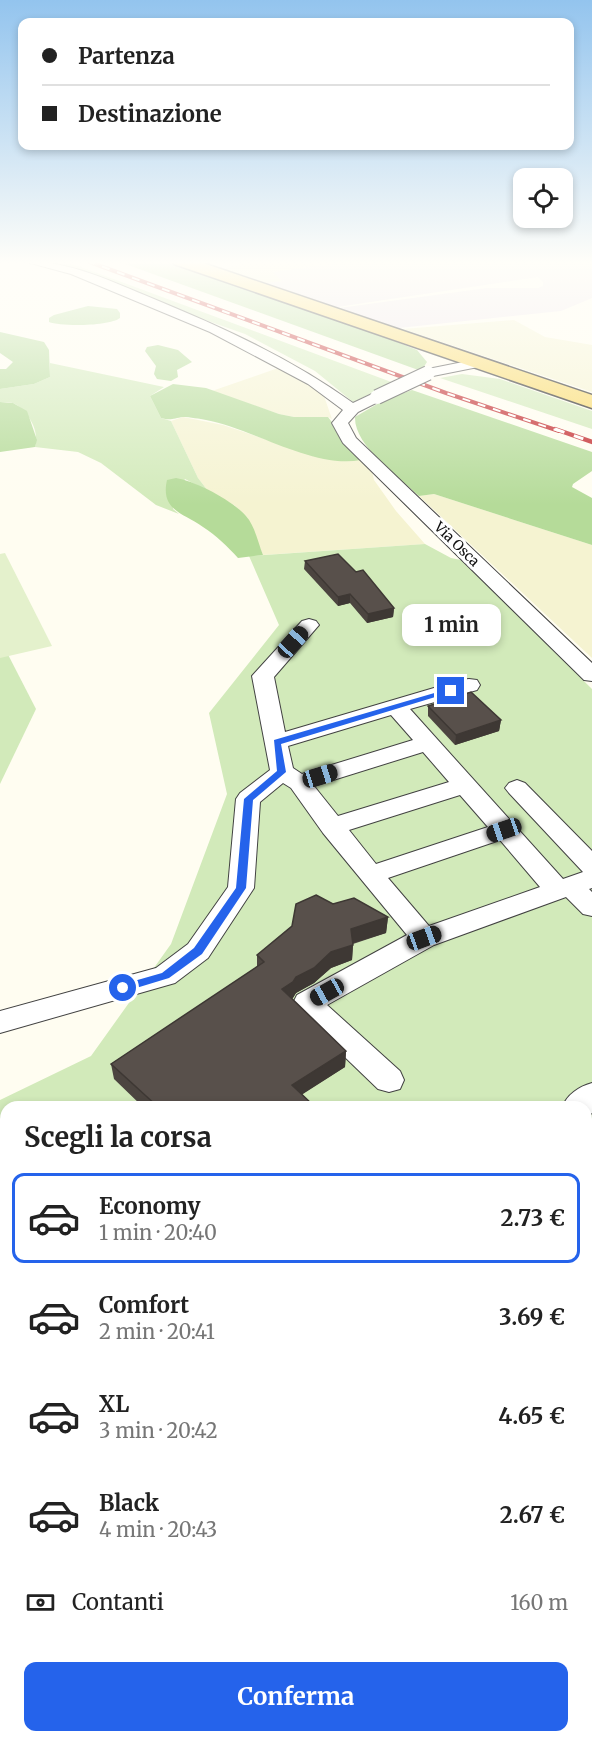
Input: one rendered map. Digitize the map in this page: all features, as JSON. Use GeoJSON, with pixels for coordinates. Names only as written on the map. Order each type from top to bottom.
{"type":"FeatureCollection","features":[{"type":"Feature","properties":{"kind":"main road"},"geometry":{"type":"LineString","coordinates":[[416,342],[592,402]]}},
{"type":"Feature","properties":{"kind":"street"},"geometry":{"type":"LineString","coordinates":[[242,342],[313,381],[352,410],[428,373],[478,363]]}},
{"type":"Feature","properties":{"kind":"street"},"geometry":{"type":"LineString","coordinates":[[428,373],[444,352]]}},
{"type":"Feature","properties":{"kind":"street","name":"Via Osca"},"geometry":{"type":"LineString","coordinates":[[352,410],[340,423],[349,440],[592,675]]}},
{"type":"Feature","properties":{"kind":"street"},"geometry":{"type":"LineString","coordinates":[[309,625],[263,676],[277,742],[290,777],[424,938]]}},
{"type":"Feature","properties":{"kind":"street"},"geometry":{"type":"LineString","coordinates":[[277,742],[469,685]]}},
{"type":"Feature","properties":{"kind":"street"},"geometry":{"type":"LineString","coordinates":[[396,708],[504,830],[573,884],[592,907]]}},
{"type":"Feature","properties":{"kind":"street"},"geometry":{"type":"LineString","coordinates":[[0,1022],[165,976],[198,951],[241,888],[249,799],[290,777],[428,743]]}},
{"type":"Feature","properties":{"kind":"street"},"geometry":{"type":"LineString","coordinates":[[333,827],[465,785]]}},
{"type":"Feature","properties":{"kind":"street"},"geometry":{"type":"LineString","coordinates":[[517,788],[592,866]]}},
{"type":"Feature","properties":{"kind":"street"},"geometry":{"type":"LineString","coordinates":[[371,876],[504,830]]}},
{"type":"Feature","properties":{"kind":"street"},"geometry":{"type":"LineString","coordinates":[[389,1080],[307,1003],[424,938],[573,884]]}},
{"type":"Feature","properties":{"kind":"shaded area"},"geometry":{"type":"Polygon","coordinates":[[[443,342],[576,342],[592,345],[592,392],[443,342]]]}},
{"type":"Feature","properties":{"kind":"shaded area"},"geometry":{"type":"Polygon","coordinates":[[[281,367],[324,396],[332,419],[279,414],[212,391],[281,367]]]}},
{"type":"Feature","properties":{"kind":"shaded area"},"geometry":{"type":"Polygon","coordinates":[[[183,417],[223,425],[315,456],[361,460],[372,471],[374,480],[396,511],[425,544],[263,555],[247,517],[234,505],[208,491],[198,478],[171,421],[183,417]]]}},
{"type":"Feature","properties":{"kind":"shaded area"},"geometry":{"type":"Polygon","coordinates":[[[434,494],[592,545],[592,658],[419,496],[434,494]]]}},
{"type":"Feature","properties":{"kind":"green space"},"geometry":{"type":"Polygon","coordinates":[[[0,342],[44,342],[49,350],[50,377],[34,384],[0,389],[0,369],[6,369],[13,362],[0,353],[0,342]]]}},
{"type":"Feature","properties":{"kind":"green space"},"geometry":{"type":"Polygon","coordinates":[[[261,342],[284,342],[394,383],[353,402],[315,371],[261,342]]]}},
{"type":"Feature","properties":{"kind":"green space"},"geometry":{"type":"Polygon","coordinates":[[[342,342],[398,342],[417,350],[427,362],[421,371],[342,342]]]}},
{"type":"Feature","properties":{"kind":"green space"},"geometry":{"type":"Polygon","coordinates":[[[158,345],[178,350],[192,362],[177,370],[178,377],[171,381],[157,379],[154,374],[156,366],[145,351],[147,347],[158,345]]]}},
{"type":"Feature","properties":{"kind":"green space"},"geometry":{"type":"Polygon","coordinates":[[[50,363],[164,387],[150,396],[161,418],[171,421],[198,478],[208,491],[185,479],[173,509],[179,514],[156,505],[101,463],[78,452],[35,447],[35,429],[29,417],[15,404],[0,402],[0,389],[34,384],[50,377],[50,363]]]}},
{"type":"Feature","properties":{"kind":"green space"},"geometry":{"type":"Polygon","coordinates":[[[462,374],[500,379],[592,411],[592,429],[440,378],[462,374]]]}},
{"type":"Feature","properties":{"kind":"green space"},"geometry":{"type":"Polygon","coordinates":[[[173,384],[206,388],[279,414],[294,417],[328,417],[361,460],[323,459],[206,420],[186,417],[161,418],[150,396],[173,384]]]}},
{"type":"Feature","properties":{"kind":"green space"},"geometry":{"type":"Polygon","coordinates":[[[412,390],[592,452],[592,471],[572,487],[592,498],[592,545],[434,494],[419,496],[370,450],[357,428],[355,417],[384,400],[412,390]]]}},
{"type":"Feature","properties":{"kind":"green space"},"geometry":{"type":"Polygon","coordinates":[[[0,402],[13,403],[27,411],[37,440],[35,447],[0,452],[0,402]]]}},
{"type":"Feature","properties":{"kind":"green space"},"geometry":{"type":"Polygon","coordinates":[[[176,478],[213,492],[240,510],[252,525],[263,555],[238,558],[213,534],[175,510],[170,505],[166,490],[167,480],[176,478]]]}},
{"type":"Feature","properties":{"kind":"green space"},"geometry":{"type":"Polygon","coordinates":[[[425,544],[451,558],[461,560],[592,689],[592,1101],[0,1101],[91,1056],[171,944],[227,794],[209,713],[279,625],[249,556],[425,544]]]}},
{"type":"Feature","properties":{"kind":"green space"},"geometry":{"type":"Polygon","coordinates":[[[5,553],[52,646],[0,658],[0,554],[5,553]]]}},
{"type":"Feature","properties":{"kind":"green space"},"geometry":{"type":"Polygon","coordinates":[[[0,639],[36,709],[0,784],[0,639]]]}},
{"type":"Feature","properties":{"kind":"building"},"geometry":{"type":"Polygon","coordinates":[[[338,554],[356,572],[363,570],[394,608],[368,614],[350,594],[338,597],[305,561],[338,554]]]}},
{"type":"Feature","properties":{"kind":"building"},"geometry":{"type":"Polygon","coordinates":[[[471,692],[501,720],[456,735],[428,706],[471,692]]]}},
{"type":"Feature","properties":{"kind":"building"},"geometry":{"type":"Polygon","coordinates":[[[316,895],[333,904],[354,898],[388,917],[351,929],[353,945],[331,952],[314,968],[296,977],[293,982],[282,989],[346,1051],[292,1085],[309,1101],[152,1101],[111,1064],[264,962],[257,955],[292,926],[296,904],[316,895]]]}},
{"type":"Feature","properties":{"kind":"railway"},"geometry":{"type":"LineString","coordinates":[[308,342],[446,393],[559,431]]}},
{"type":"Feature","properties":{"kind":"railway"},"geometry":{"type":"LineString","coordinates":[[555,429],[592,442]]}},
{"type":"Feature","properties":{"kind":"route"},"geometry":{"type":"LineString","coordinates":[[123,988],[165,976],[198,951],[241,888],[249,799],[282,772],[277,742],[451,691]]}}]}
